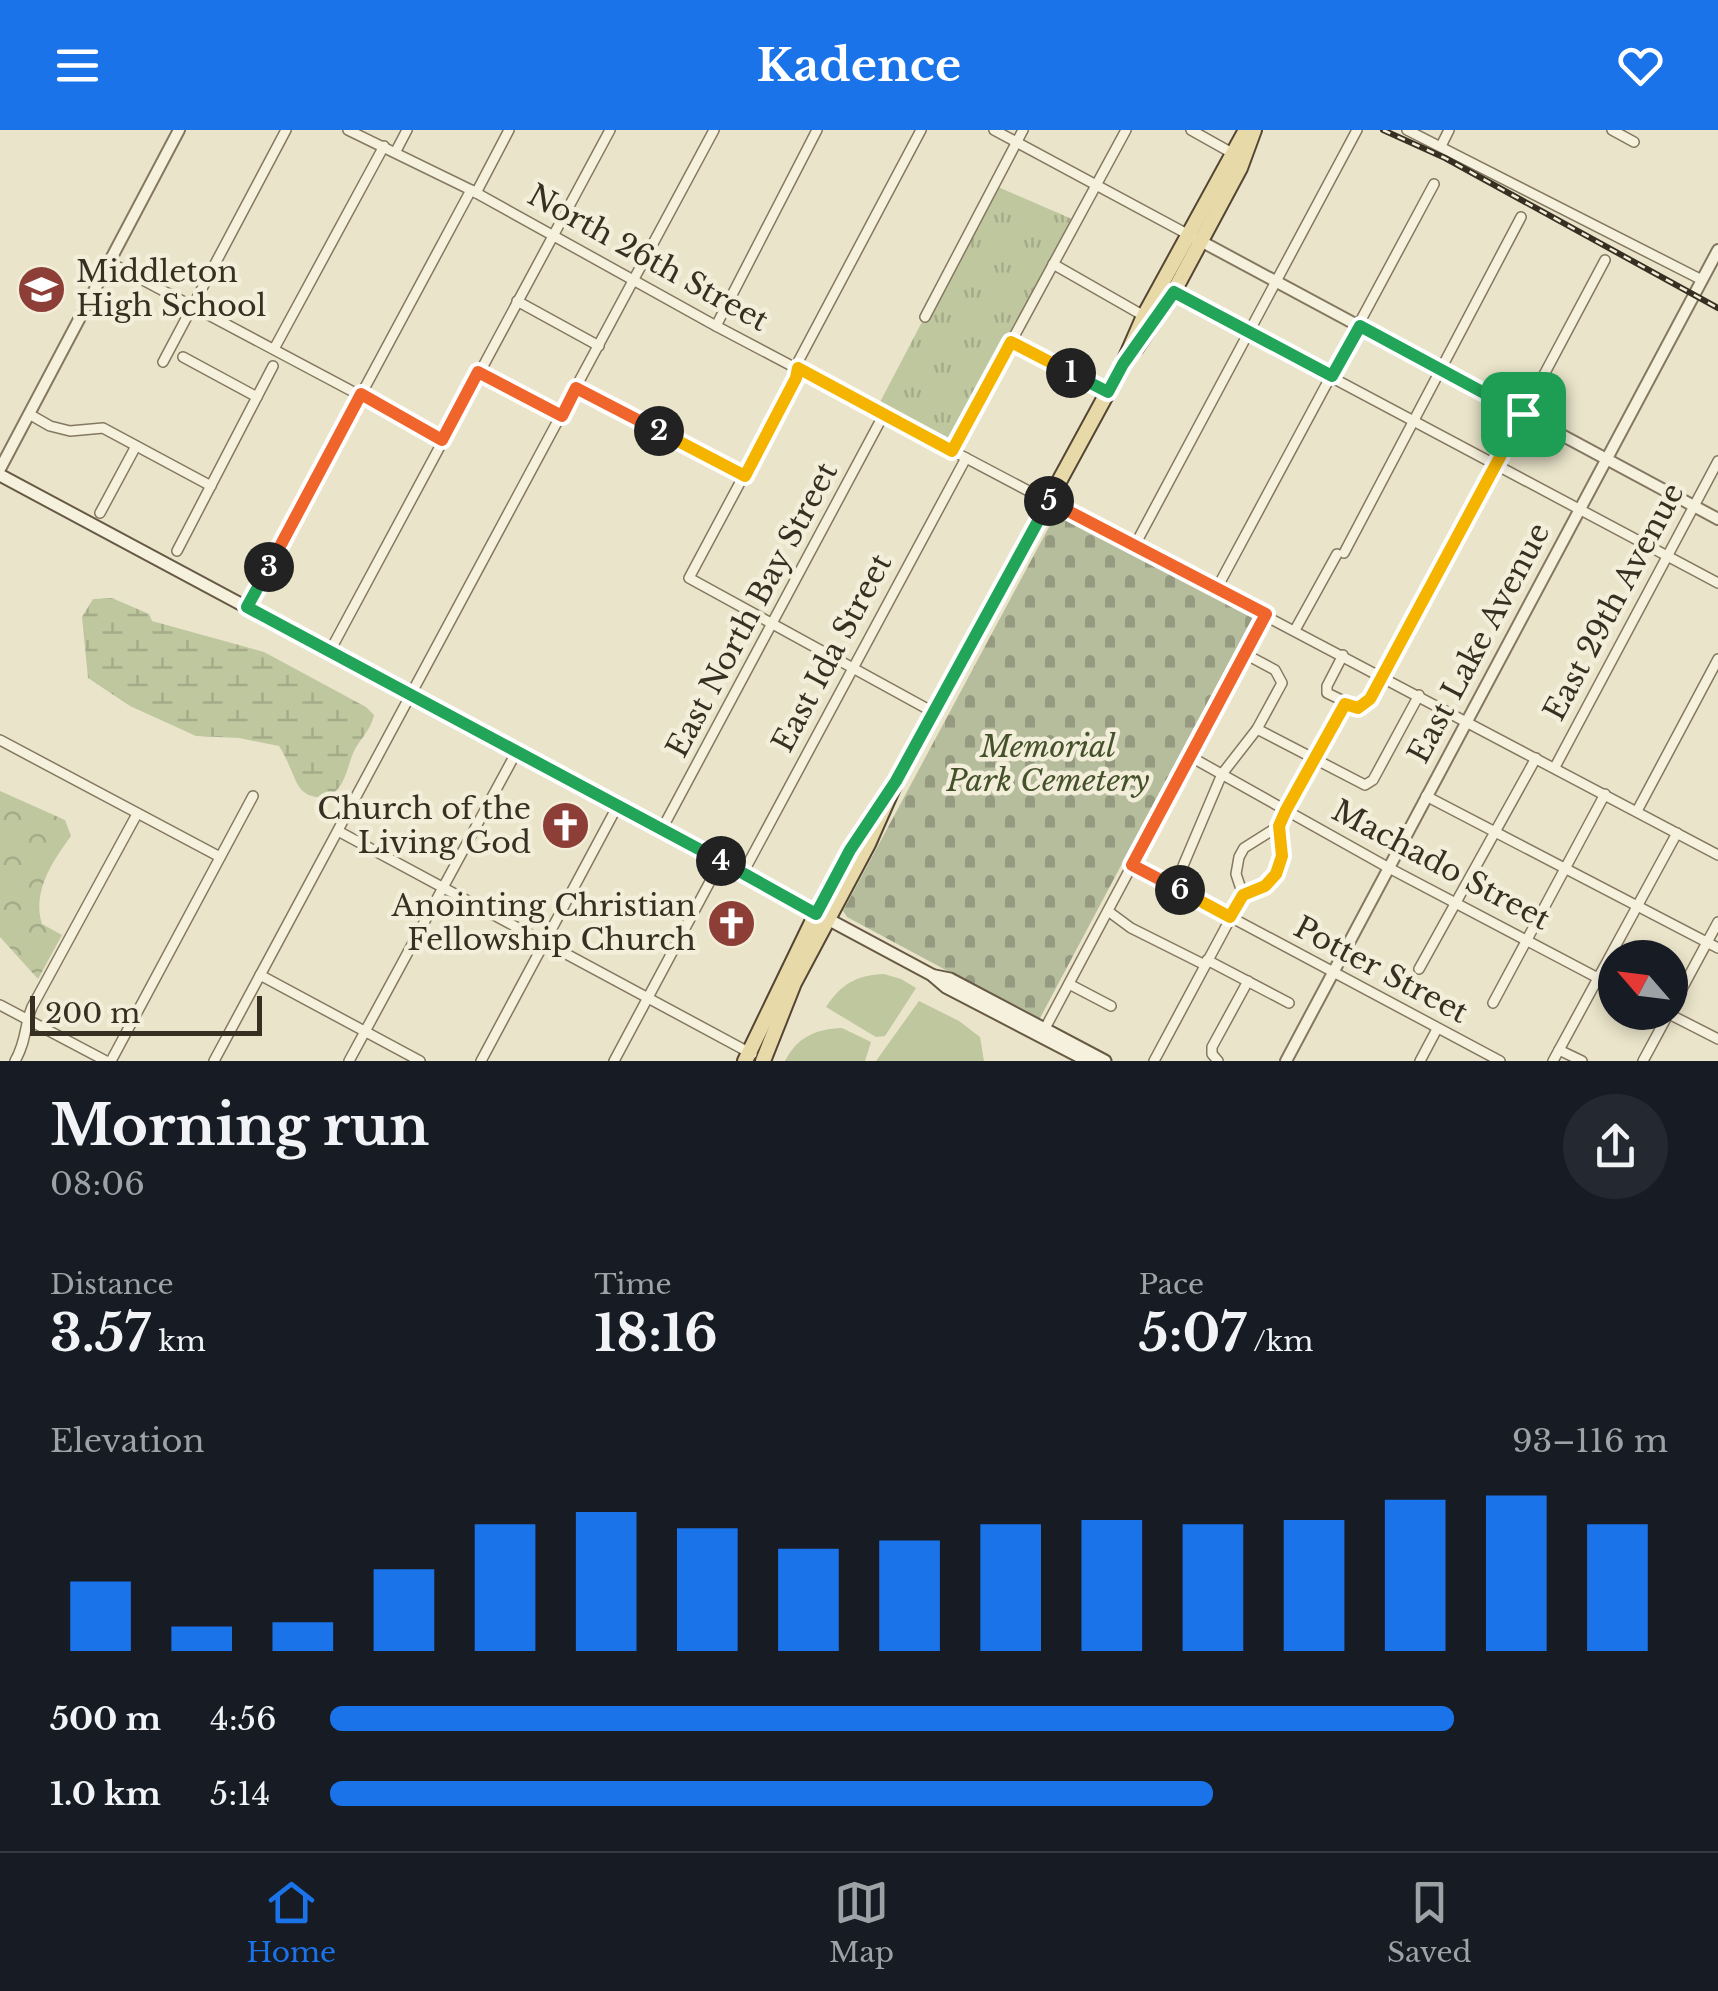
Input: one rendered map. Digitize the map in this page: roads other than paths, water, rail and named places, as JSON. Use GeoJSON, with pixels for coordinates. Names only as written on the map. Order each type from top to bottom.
{"type":"FeatureCollection","features":[{"type":"Feature","properties":{"kind":"main road"},"geometry":{"type":"LineString","coordinates":[[1123,364],[1174,292],[1232,152],[1250,130]]}},
{"type":"Feature","properties":{"kind":"main road"},"geometry":{"type":"LineString","coordinates":[[755,1059],[850,850],[896,781],[1123,364],[1144,316],[1240,168],[1250,130]]}},
{"type":"Feature","properties":{"kind":"main road"},"geometry":{"type":"LineString","coordinates":[[0,472],[822,917],[932,975],[950,979],[1043,1033],[1065,1051],[1088,1061]]}},
{"type":"Feature","properties":{"kind":"main road"},"geometry":{"type":"LineString","coordinates":[[1065,1051],[1106,1061]]}},
{"type":"Feature","properties":{"kind":"street"},"geometry":{"type":"LineString","coordinates":[[0,472],[179,130]]}},
{"type":"Feature","properties":{"kind":"street"},"geometry":{"type":"LineString","coordinates":[[163,362],[286,130]]}},
{"type":"Feature","properties":{"kind":"street","name":"North 26th Street"},"geometry":{"type":"LineString","coordinates":[[348,130],[473,191],[716,326],[1718,854]]}},
{"type":"Feature","properties":{"kind":"street"},"geometry":{"type":"LineString","coordinates":[[396,152],[407,130]]}},
{"type":"Feature","properties":{"kind":"street"},"geometry":{"type":"LineString","coordinates":[[247,607],[509,130]]}},
{"type":"Feature","properties":{"kind":"street"},"geometry":{"type":"LineString","coordinates":[[330,652],[610,130]]}},
{"type":"Feature","properties":{"kind":"street"},"geometry":{"type":"LineString","coordinates":[[214,1061],[714,130]]}},
{"type":"Feature","properties":{"kind":"street"},"geometry":{"type":"LineString","coordinates":[[716,326],[817,130]]}},
{"type":"Feature","properties":{"kind":"street"},"geometry":{"type":"LineString","coordinates":[[921,130],[796,378],[689,578],[933,712]]}},
{"type":"Feature","properties":{"kind":"street"},"geometry":{"type":"LineString","coordinates":[[994,130],[1718,518]]}},
{"type":"Feature","properties":{"kind":"street"},"geometry":{"type":"LineString","coordinates":[[925,316],[1022,130]]}},
{"type":"Feature","properties":{"kind":"street"},"geometry":{"type":"LineString","coordinates":[[952,451],[1126,130]]}},
{"type":"Feature","properties":{"kind":"street"},"geometry":{"type":"LineString","coordinates":[[1191,130],[1232,152]]}},
{"type":"Feature","properties":{"kind":"street"},"geometry":{"type":"LineString","coordinates":[[1135,545],[1357,130]]}},
{"type":"Feature","properties":{"kind":"street"},"geometry":{"type":"LineString","coordinates":[[1407,130],[1702,280]]}},
{"type":"Feature","properties":{"kind":"street"},"geometry":{"type":"LineString","coordinates":[[1440,146],[1449,130]]}},
{"type":"Feature","properties":{"kind":"street"},"geometry":{"type":"LineString","coordinates":[[1612,130],[1634,142]]}},
{"type":"Feature","properties":{"kind":"street"},"geometry":{"type":"LineString","coordinates":[[274,349],[384,146]]}},
{"type":"Feature","properties":{"kind":"street"},"geometry":{"type":"LineString","coordinates":[[1217,588],[1434,184]]}},
{"type":"Feature","properties":{"kind":"street"},"geometry":{"type":"LineString","coordinates":[[1295,630],[1415,419],[1521,217]]}},
{"type":"Feature","properties":{"kind":"street","name":"East Lake Avenue"},"geometry":{"type":"LineString","coordinates":[[1290,1060],[1332,973],[1718,250]]}},
{"type":"Feature","properties":{"kind":"street"},"geometry":{"type":"LineString","coordinates":[[1343,655],[1326,690],[1329,696],[1358,708],[1383,676],[1605,260]]}},
{"type":"Feature","properties":{"kind":"street"},"geometry":{"type":"LineString","coordinates":[[109,262],[442,440]]}},
{"type":"Feature","properties":{"kind":"street"},"geometry":{"type":"LineString","coordinates":[[1053,264],[1144,316]]}},
{"type":"Feature","properties":{"kind":"street"},"geometry":{"type":"LineString","coordinates":[[1174,292],[1718,583]]}},
{"type":"Feature","properties":{"kind":"street"},"geometry":{"type":"LineString","coordinates":[[517,301],[598,346]]}},
{"type":"Feature","properties":{"kind":"street"},"geometry":{"type":"LineString","coordinates":[[1011,342],[1108,392]]}},
{"type":"Feature","properties":{"kind":"street"},"geometry":{"type":"LineString","coordinates":[[184,357],[257,397]]}},
{"type":"Feature","properties":{"kind":"street"},"geometry":{"type":"LineString","coordinates":[[178,552],[273,366]]}},
{"type":"Feature","properties":{"kind":"street"},"geometry":{"type":"LineString","coordinates":[[478,372],[562,416]]}},
{"type":"Feature","properties":{"kind":"street"},"geometry":{"type":"LineString","coordinates":[[576,388],[745,476]]}},
{"type":"Feature","properties":{"kind":"street"},"geometry":{"type":"LineString","coordinates":[[28,414],[70,431],[103,428],[211,486]]}},
{"type":"Feature","properties":{"kind":"street","name":"East North Bay Street"},"geometry":{"type":"LineString","coordinates":[[662,829],[884,414]]}},
{"type":"Feature","properties":{"kind":"street"},"geometry":{"type":"LineString","coordinates":[[100,513],[136,446]]}},
{"type":"Feature","properties":{"kind":"street","name":"East Ida Street"},"geometry":{"type":"LineString","coordinates":[[744,872],[966,458]]}},
{"type":"Feature","properties":{"kind":"street","name":"East 29th Avenue"},"geometry":{"type":"LineString","coordinates":[[1555,767],[1718,461]]}},
{"type":"Feature","properties":{"kind":"street"},"geometry":{"type":"LineString","coordinates":[[1043,1033],[1266,614]]}},
{"type":"Feature","properties":{"kind":"street"},"geometry":{"type":"LineString","coordinates":[[1174,886],[1222,774],[1257,729],[1282,678],[1245,654]]}},
{"type":"Feature","properties":{"kind":"street"},"geometry":{"type":"LineString","coordinates":[[1637,811],[1718,660]]}},
{"type":"Feature","properties":{"kind":"street"},"geometry":{"type":"LineString","coordinates":[[1257,729],[1361,784],[1369,784],[1419,695]]}},
{"type":"Feature","properties":{"kind":"street"},"geometry":{"type":"LineString","coordinates":[[1154,1061],[1243,895],[1265,886],[1276,874],[1282,856],[1279,826],[1345,704]]}},
{"type":"Feature","properties":{"kind":"street"},"geometry":{"type":"LineString","coordinates":[[0,740],[220,857]]}},
{"type":"Feature","properties":{"kind":"street"},"geometry":{"type":"LineString","coordinates":[[349,1061],[517,751]]}},
{"type":"Feature","properties":{"kind":"street","name":"Machado Street"},"geometry":{"type":"LineString","coordinates":[[1191,757],[1389,868],[1598,978]]}},
{"type":"Feature","properties":{"kind":"street","name":"East 29th Avenue"},"geometry":{"type":"LineString","coordinates":[[1420,968],[1536,758]]}},
{"type":"Feature","properties":{"kind":"street"},"geometry":{"type":"LineString","coordinates":[[1493,1003],[1605,794]]}},
{"type":"Feature","properties":{"kind":"street"},"geometry":{"type":"LineString","coordinates":[[0,1005],[108,1061],[253,796]]}},
{"type":"Feature","properties":{"kind":"street"},"geometry":{"type":"LineString","coordinates":[[1426,796],[1718,948]]}},
{"type":"Feature","properties":{"kind":"street"},"geometry":{"type":"LineString","coordinates":[[481,1061],[618,806]]}},
{"type":"Feature","properties":{"kind":"street"},"geometry":{"type":"LineString","coordinates":[[15,1061],[26,1038],[27,1018],[137,814]]}},
{"type":"Feature","properties":{"kind":"street"},"geometry":{"type":"LineString","coordinates":[[1243,895],[1236,874],[1244,848],[1279,826]]}},
{"type":"Feature","properties":{"kind":"street"},"geometry":{"type":"LineString","coordinates":[[338,831],[648,997],[755,1059]]}},
{"type":"Feature","properties":{"kind":"street"},"geometry":{"type":"LineString","coordinates":[[1619,940],[1677,834]]}},
{"type":"Feature","properties":{"kind":"street"},"geometry":{"type":"LineString","coordinates":[[614,1061],[721,861]]}},
{"type":"Feature","properties":{"kind":"street","name":"Potter Street"},"geometry":{"type":"LineString","coordinates":[[1132,865],[1500,1061]]}},
{"type":"Feature","properties":{"kind":"street"},"geometry":{"type":"LineString","coordinates":[[1108,911],[1131,928],[1289,1003]]}},
{"type":"Feature","properties":{"kind":"street"},"geometry":{"type":"LineString","coordinates":[[1688,978],[1718,922]]}},
{"type":"Feature","properties":{"kind":"street"},"geometry":{"type":"LineString","coordinates":[[260,975],[420,1061]]}},
{"type":"Feature","properties":{"kind":"street"},"geometry":{"type":"LineString","coordinates":[[1553,1061],[1598,978]]}},
{"type":"Feature","properties":{"kind":"street"},"geometry":{"type":"LineString","coordinates":[[1218,1061],[1212,1046],[1248,982]]}},
{"type":"Feature","properties":{"kind":"street"},"geometry":{"type":"LineString","coordinates":[[1069,984],[1112,1006]]}},
{"type":"Feature","properties":{"kind":"street"},"geometry":{"type":"LineString","coordinates":[[1688,1023],[1718,1039]]}},
{"type":"Feature","properties":{"kind":"street"},"geometry":{"type":"LineString","coordinates":[[1420,1061],[1437,1029]]}},
{"type":"Feature","properties":{"kind":"street"},"geometry":{"type":"LineString","coordinates":[[1643,1061],[1659,1030]]}},
{"type":"Feature","properties":{"kind":"street"},"geometry":{"type":"LineString","coordinates":[[1560,1050],[1582,1061]]}},
{"type":"Feature","properties":{"kind":"railway"},"geometry":{"type":"LineString","coordinates":[[1383,130],[1445,158],[1718,308]]}},
{"type":"Feature","properties":{"kind":"place","name":"Middleton High School"},"geometry":{"type":"Point","coordinates":[41,289]}},
{"type":"Feature","properties":{"kind":"place","name":"Church of the Living God"},"geometry":{"type":"Point","coordinates":[566,826]}},
{"type":"Feature","properties":{"kind":"place","name":"Anointing Christian Fellowship Church"},"geometry":{"type":"Point","coordinates":[731,923]}},
{"type":"Feature","properties":{"kind":"park label","name":"Memorial Park Cemetery"},"geometry":{"type":"Point","coordinates":[1048,764]}}]}
